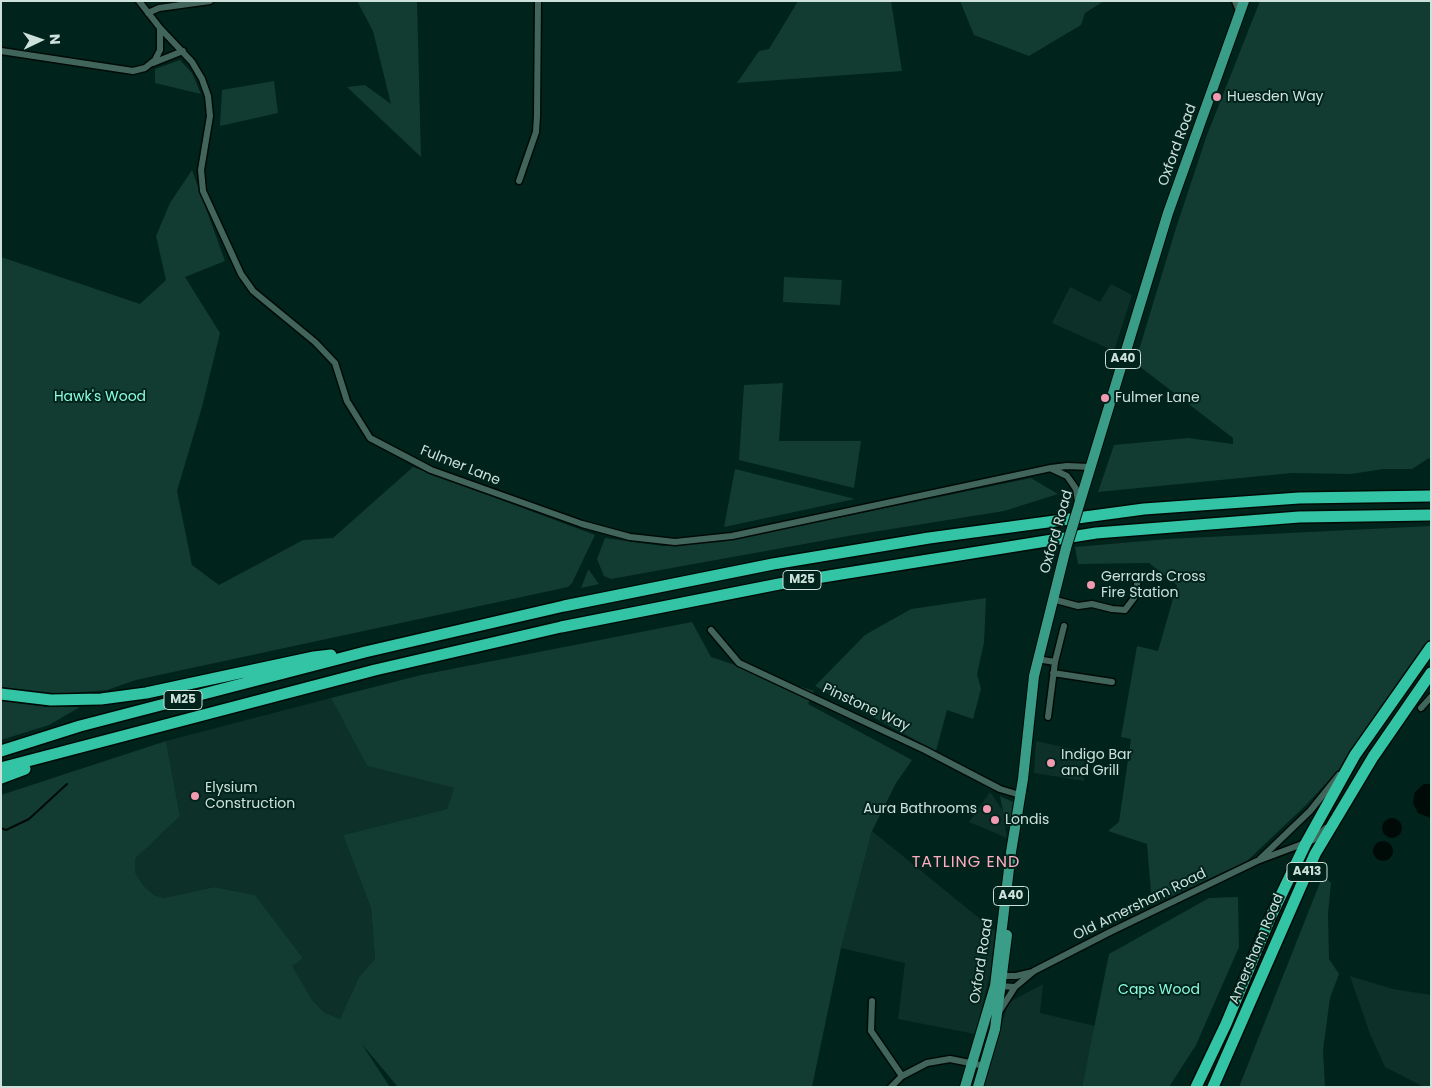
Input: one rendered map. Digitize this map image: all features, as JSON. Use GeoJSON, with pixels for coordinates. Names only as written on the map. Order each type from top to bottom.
{"type":"FeatureCollection","features":[{"type":"Feature","properties":{"kind":"highway","name":"M25"},"geometry":{"type":"LineString","coordinates":[[1,751],[80,726],[366,652],[623,594],[773,564],[973,531],[1095,514],[1195,504],[1342,497],[1431,496]]}},
{"type":"Feature","properties":{"kind":"highway","name":"M25"},"geometry":{"type":"LineString","coordinates":[[1,768],[54,756],[213,711],[384,667],[561,627],[789,582],[1096,532],[1282,518],[1431,515]]}},
{"type":"Feature","properties":{"kind":"highway","name":"A413"},"geometry":{"type":"LineString","coordinates":[[1196,1087],[1226,1024],[1271,916],[1306,842],[1355,755],[1431,647]]}},
{"type":"Feature","properties":{"kind":"highway","name":"M25"},"geometry":{"type":"LineString","coordinates":[[1,694],[51,700],[101,699],[146,693],[314,657],[366,652]]}},
{"type":"Feature","properties":{"kind":"highway","name":"Amersham Road"},"geometry":{"type":"LineString","coordinates":[[1213,1087],[1315,854],[1373,757],[1431,674]]}},
{"type":"Feature","properties":{"kind":"highway"},"geometry":{"type":"LineString","coordinates":[[1,778],[54,756]]}},
{"type":"Feature","properties":{"kind":"main road","name":"Oxford Road"},"geometry":{"type":"LineString","coordinates":[[965,1087],[999,981],[1011,852],[1018,815],[1037,659],[1052,598],[1168,213],[1244,1]]}},
{"type":"Feature","properties":{"kind":"main road","name":"A40"},"geometry":{"type":"LineString","coordinates":[[978,1087],[998,1014],[999,981]]}},
{"type":"Feature","properties":{"kind":"street","name":"Fulmer Lane"},"geometry":{"type":"LineString","coordinates":[[139,1],[160,28],[183,51],[202,79],[208,96],[210,116],[201,170],[203,191],[241,274],[253,291],[315,342],[335,364],[347,402],[370,438],[430,470],[582,524],[652,541],[674,542],[732,536],[1051,468],[1067,466],[1090,467]]}},
{"type":"Feature","properties":{"kind":"street"},"geometry":{"type":"LineString","coordinates":[[148,13],[158,8],[210,1]]}},
{"type":"Feature","properties":{"kind":"street"},"geometry":{"type":"LineString","coordinates":[[519,181],[536,132],[538,1]]}},
{"type":"Feature","properties":{"kind":"street"},"geometry":{"type":"LineString","coordinates":[[1235,1],[1240,13]]}},
{"type":"Feature","properties":{"kind":"street"},"geometry":{"type":"LineString","coordinates":[[152,63],[160,50],[160,28]]}},
{"type":"Feature","properties":{"kind":"street"},"geometry":{"type":"LineString","coordinates":[[1,52],[118,70],[139,70],[183,51]]}},
{"type":"Feature","properties":{"kind":"street"},"geometry":{"type":"LineString","coordinates":[[1051,468],[1067,476],[1072,482],[1076,488],[1079,506]]}},
{"type":"Feature","properties":{"kind":"street"},"geometry":{"type":"LineString","coordinates":[[1052,598],[1078,606],[1092,604],[1125,610],[1134,598],[1138,580]]}},
{"type":"Feature","properties":{"kind":"street"},"geometry":{"type":"LineString","coordinates":[[1048,717],[1053,673],[1064,626]]}},
{"type":"Feature","properties":{"kind":"street","name":"Pinstone Way"},"geometry":{"type":"LineString","coordinates":[[711,630],[739,663],[925,750],[1000,789],[1020,795]]}},
{"type":"Feature","properties":{"kind":"street"},"geometry":{"type":"LineString","coordinates":[[1037,659],[1055,662]]}},
{"type":"Feature","properties":{"kind":"street"},"geometry":{"type":"LineString","coordinates":[[1053,673],[1112,682]]}},
{"type":"Feature","properties":{"kind":"street"},"geometry":{"type":"LineString","coordinates":[[1422,708],[1431,696]]}},
{"type":"Feature","properties":{"kind":"street","name":"Old Amersham Road"},"geometry":{"type":"LineString","coordinates":[[1257,861],[1310,811],[1355,755]]}},
{"type":"Feature","properties":{"kind":"street","name":"Old Amersham Road"},"geometry":{"type":"LineString","coordinates":[[998,1014],[1015,987],[1034,972],[1110,932],[1257,861],[1306,842],[1322,833],[1337,816]]}},
{"type":"Feature","properties":{"kind":"street","name":"Old Amersham Road"},"geometry":{"type":"LineString","coordinates":[[999,981],[1034,972]]}},
{"type":"Feature","properties":{"kind":"street"},"geometry":{"type":"LineString","coordinates":[[999,981],[1015,987]]}},
{"type":"Feature","properties":{"kind":"street"},"geometry":{"type":"LineString","coordinates":[[872,1001],[871,1031],[902,1076]]}},
{"type":"Feature","properties":{"kind":"street"},"geometry":{"type":"LineString","coordinates":[[891,1087],[902,1076],[927,1062],[950,1058],[985,1066]]}},
{"type":"Feature","properties":{"kind":"shaded area"},"geometry":{"type":"Polygon","coordinates":[[[1111,284],[1132,295],[1114,351],[1052,323],[1070,287],[1100,302],[1111,284]]]}},
{"type":"Feature","properties":{"kind":"shaded area"},"geometry":{"type":"Polygon","coordinates":[[[331,698],[367,766],[454,788],[447,809],[343,835],[371,908],[375,959],[359,977],[340,1019],[325,1013],[312,1000],[291,966],[303,958],[255,895],[214,887],[164,898],[154,895],[143,885],[135,872],[135,859],[180,816],[166,741],[331,698]]]}},
{"type":"Feature","properties":{"kind":"shaded area"},"geometry":{"type":"Polygon","coordinates":[[[1036,741],[1085,752],[1084,781],[1034,773],[1036,741]]]}},
{"type":"Feature","properties":{"kind":"shaded area"},"geometry":{"type":"Polygon","coordinates":[[[1424,784],[1431,784],[1431,818],[1418,813],[1413,803],[1415,792],[1424,784]]]}},
{"type":"Feature","properties":{"kind":"shaded area"},"geometry":{"type":"Polygon","coordinates":[[[990,792],[1003,811],[1007,838],[969,822],[990,792]]]}},
{"type":"Feature","properties":{"kind":"shaded area"},"geometry":{"type":"Polygon","coordinates":[[[1388,818],[1396,818],[1402,824],[1402,832],[1396,838],[1388,838],[1382,832],[1382,824],[1388,818]]]}},
{"type":"Feature","properties":{"kind":"shaded area"},"geometry":{"type":"Polygon","coordinates":[[[872,831],[995,931],[990,975],[975,1034],[898,1019],[905,963],[841,948],[872,831]]]}},
{"type":"Feature","properties":{"kind":"shaded area"},"geometry":{"type":"Polygon","coordinates":[[[1379,841],[1387,841],[1393,847],[1393,855],[1387,861],[1379,861],[1373,855],[1373,847],[1379,841]]]}},
{"type":"Feature","properties":{"kind":"shaded area"},"geometry":{"type":"Polygon","coordinates":[[[1350,976],[1393,989],[1431,995],[1431,1087],[1424,1087],[1385,1067],[1370,1034],[1350,976]]]}},
{"type":"Feature","properties":{"kind":"shaded area"},"geometry":{"type":"Polygon","coordinates":[[[1043,984],[1040,1013],[1095,1026],[1082,1087],[984,1087],[1008,1003],[1043,984]]]}},
{"type":"Feature","properties":{"kind":"green space"},"geometry":{"type":"Polygon","coordinates":[[[357,1],[417,1],[421,157],[347,87],[365,85],[391,104],[373,31],[357,1]]]}},
{"type":"Feature","properties":{"kind":"green space"},"geometry":{"type":"Polygon","coordinates":[[[798,1],[891,1],[902,71],[737,83],[759,51],[769,49],[798,1]]]}},
{"type":"Feature","properties":{"kind":"green space"},"geometry":{"type":"Polygon","coordinates":[[[960,1],[1104,1],[1085,13],[1081,25],[1029,56],[974,35],[960,1]]]}},
{"type":"Feature","properties":{"kind":"green space"},"geometry":{"type":"Polygon","coordinates":[[[1260,1],[1431,1],[1431,460],[1429,458],[1412,469],[1383,469],[1351,474],[1292,473],[1098,492],[1114,445],[1188,438],[1233,444],[1233,438],[1135,363],[1176,228],[1207,135],[1260,1]]]}},
{"type":"Feature","properties":{"kind":"green space"},"geometry":{"type":"Polygon","coordinates":[[[180,60],[192,73],[201,94],[155,83],[155,69],[180,60]]]}},
{"type":"Feature","properties":{"kind":"green space"},"geometry":{"type":"Polygon","coordinates":[[[274,81],[278,113],[220,126],[222,90],[274,81]]]}},
{"type":"Feature","properties":{"kind":"green space","name":"Hawk's Wood"},"geometry":{"type":"Polygon","coordinates":[[[192,170],[225,261],[185,277],[220,333],[202,407],[177,491],[192,565],[219,585],[303,540],[333,538],[413,467],[595,535],[572,583],[568,587],[136,680],[107,690],[62,694],[1,687],[1,257],[140,304],[166,280],[156,236],[170,203],[192,170]]]}},
{"type":"Feature","properties":{"kind":"green space"},"geometry":{"type":"Polygon","coordinates":[[[784,277],[842,280],[840,305],[783,302],[784,277]]]}},
{"type":"Feature","properties":{"kind":"green space"},"geometry":{"type":"Polygon","coordinates":[[[783,383],[779,441],[861,441],[854,488],[739,460],[744,385],[783,383]]]}},
{"type":"Feature","properties":{"kind":"green space"},"geometry":{"type":"Polygon","coordinates":[[[735,469],[855,499],[724,527],[735,469]]]}},
{"type":"Feature","properties":{"kind":"green space"},"geometry":{"type":"Polygon","coordinates":[[[1031,478],[1058,494],[1004,511],[854,535],[611,579],[604,576],[597,559],[605,538],[663,546],[725,541],[1031,478]]]}},
{"type":"Feature","properties":{"kind":"green space"},"geometry":{"type":"Polygon","coordinates":[[[1431,526],[1431,640],[1356,742],[1343,765],[1306,805],[1247,861],[1152,905],[1147,844],[1108,831],[1119,822],[1131,739],[1121,737],[1137,646],[1158,651],[1177,585],[1149,563],[1078,564],[1075,547],[1167,539],[1431,526]]]}},
{"type":"Feature","properties":{"kind":"green space"},"geometry":{"type":"Polygon","coordinates":[[[588,570],[599,584],[581,588],[588,570]]]}},
{"type":"Feature","properties":{"kind":"green space"},"geometry":{"type":"Polygon","coordinates":[[[986,598],[984,643],[977,674],[981,689],[973,719],[947,710],[936,751],[815,686],[865,635],[911,609],[986,598]]]}},
{"type":"Feature","properties":{"kind":"green space"},"geometry":{"type":"Polygon","coordinates":[[[692,622],[711,657],[814,691],[808,704],[912,760],[896,783],[872,831],[841,948],[812,1087],[398,1087],[361,1043],[390,1087],[1,1087],[1,795],[166,741],[180,816],[135,859],[135,872],[143,885],[154,895],[164,898],[214,887],[255,895],[303,958],[292,966],[312,1000],[325,1013],[340,1019],[359,977],[375,959],[371,908],[343,835],[447,809],[454,788],[367,766],[331,698],[421,675],[692,622]]]}},
{"type":"Feature","properties":{"kind":"green space"},"geometry":{"type":"Polygon","coordinates":[[[1,701],[46,707],[80,707],[49,725],[1,740],[1,701]]]}},
{"type":"Feature","properties":{"kind":"green space"},"geometry":{"type":"Polygon","coordinates":[[[1000,796],[1013,802],[1011,828],[1006,826],[1000,796]]]}},
{"type":"Feature","properties":{"kind":"green space"},"geometry":{"type":"Polygon","coordinates":[[[1323,875],[1331,883],[1328,914],[1329,959],[1339,974],[1330,998],[1323,1050],[1325,1087],[1239,1087],[1323,875]]]}},
{"type":"Feature","properties":{"kind":"green space","name":"Caps Wood"},"geometry":{"type":"Polygon","coordinates":[[[1238,897],[1239,947],[1196,1045],[1169,1087],[1082,1087],[1109,954],[1209,898],[1238,897]]]}},
{"type":"Feature","properties":{"kind":"waterway"},"geometry":{"type":"LineString","coordinates":[[1,828],[6,830],[29,819],[67,784]]}},
{"type":"Feature","properties":{"kind":"place","name":"Huesden Way"},"geometry":{"type":"Point","coordinates":[1217,97]}},
{"type":"Feature","properties":{"kind":"place","name":"Fulmer Lane"},"geometry":{"type":"Point","coordinates":[1105,398]}},
{"type":"Feature","properties":{"kind":"place","name":"Gerrards Cross Fire Station"},"geometry":{"type":"Point","coordinates":[1091,585]}},
{"type":"Feature","properties":{"kind":"place","name":"Indigo Bar and Grill"},"geometry":{"type":"Point","coordinates":[1051,763]}},
{"type":"Feature","properties":{"kind":"place","name":"Elysium Construction"},"geometry":{"type":"Point","coordinates":[195,796]}},
{"type":"Feature","properties":{"kind":"place","name":"Aura Bathrooms"},"geometry":{"type":"Point","coordinates":[987,809]}},
{"type":"Feature","properties":{"kind":"place","name":"Londis"},"geometry":{"type":"Point","coordinates":[995,820]}},
{"type":"Feature","properties":{"kind":"district","name":"TATLING END"},"geometry":{"type":"Point","coordinates":[966,863]}}]}
